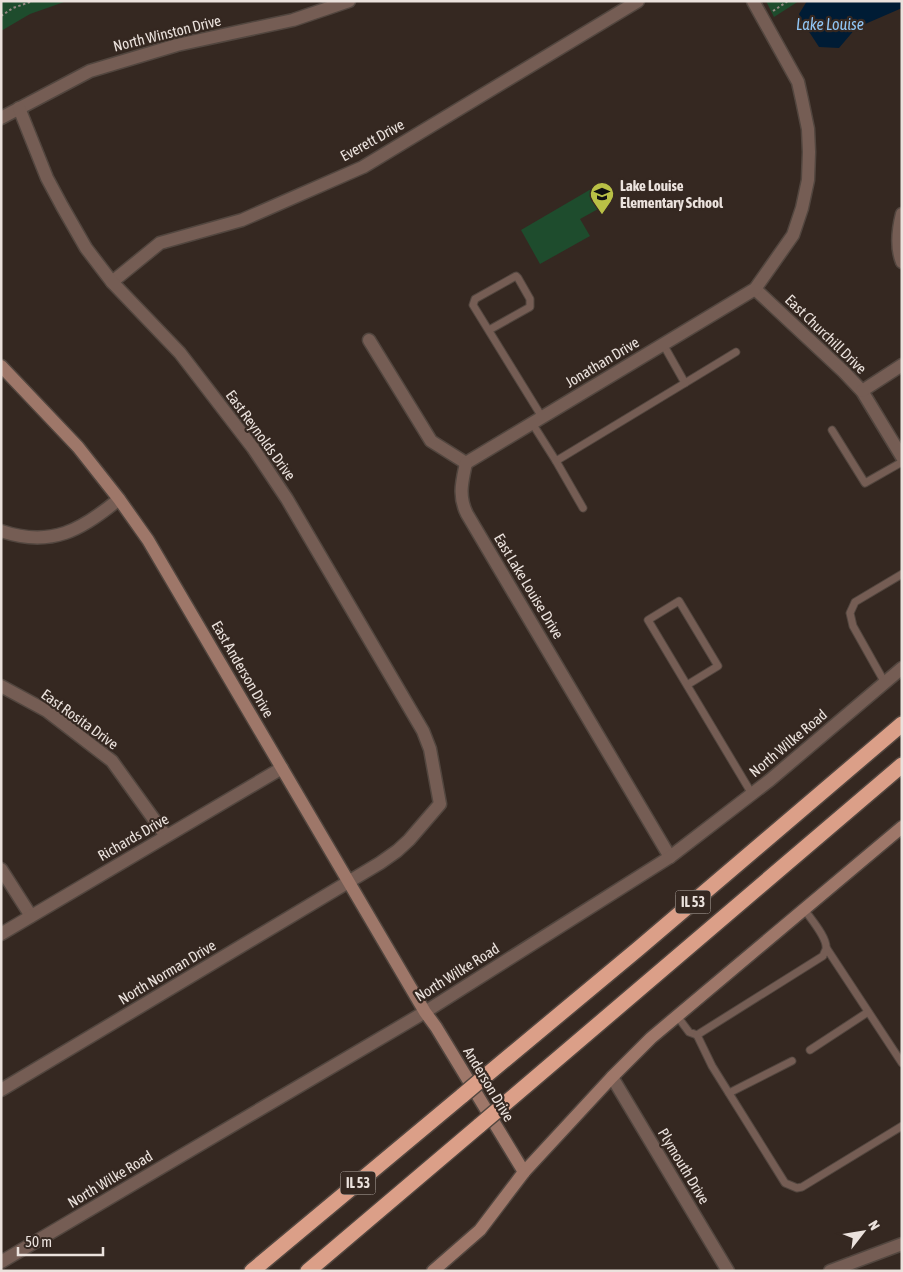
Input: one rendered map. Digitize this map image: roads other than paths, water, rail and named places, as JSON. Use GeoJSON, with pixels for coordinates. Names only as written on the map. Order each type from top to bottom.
{"type":"FeatureCollection","features":[{"type":"Feature","properties":{"kind":"highway","name":"IL 53"},"geometry":{"type":"LineString","coordinates":[[252,1271],[638,949],[902,724]]}},
{"type":"Feature","properties":{"kind":"highway","name":"IL 53"},"geometry":{"type":"LineString","coordinates":[[308,1271],[902,765]]}},
{"type":"Feature","properties":{"kind":"street","name":"North Winston Drive"},"geometry":{"type":"LineString","coordinates":[[1,118],[90,71],[177,45],[293,20],[349,1]]}},
{"type":"Feature","properties":{"kind":"street","name":"Everett Drive"},"geometry":{"type":"LineString","coordinates":[[112,282],[160,243],[242,220],[363,167],[638,1]]}},
{"type":"Feature","properties":{"kind":"street"},"geometry":{"type":"LineString","coordinates":[[753,1],[798,82],[808,129],[809,161],[808,180],[802,208],[793,235],[755,289]]}},
{"type":"Feature","properties":{"kind":"street","name":"East Reynolds Drive"},"geometry":{"type":"LineString","coordinates":[[19,108],[47,178],[86,248],[112,282],[180,353],[253,448],[287,499],[423,731],[430,749],[440,804]]}},
{"type":"Feature","properties":{"kind":"street"},"geometry":{"type":"LineString","coordinates":[[902,214],[898,231],[899,256],[902,262]]}},
{"type":"Feature","properties":{"kind":"street","name":"Jonathan Drive"},"geometry":{"type":"LineString","coordinates":[[466,463],[755,289]]}},
{"type":"Feature","properties":{"kind":"street","name":"East Churchill Drive"},"geometry":{"type":"LineString","coordinates":[[755,289],[862,391],[902,457]]}},
{"type":"Feature","properties":{"kind":"street"},"geometry":{"type":"LineString","coordinates":[[369,340],[431,441],[466,463]]}},
{"type":"Feature","properties":{"kind":"street"},"geometry":{"type":"LineString","coordinates":[[862,391],[902,365]]}},
{"type":"Feature","properties":{"kind":"street","name":"East Anderson Drive"},"geometry":{"type":"LineString","coordinates":[[1,366],[78,447],[119,499],[156,551],[425,1012]]}},
{"type":"Feature","properties":{"kind":"street","name":"East Lake Louise Drive"},"geometry":{"type":"LineString","coordinates":[[466,463],[461,492],[467,514],[670,856]]}},
{"type":"Feature","properties":{"kind":"street"},"geometry":{"type":"LineString","coordinates":[[1,531],[13,535],[54,536],[92,521],[119,499]]}},
{"type":"Feature","properties":{"kind":"street","name":"North Wilke Road"},"geometry":{"type":"LineString","coordinates":[[1,1262],[425,1012],[670,856],[770,780],[902,668]]}},
{"type":"Feature","properties":{"kind":"street","name":"East Rosita Drive"},"geometry":{"type":"LineString","coordinates":[[1,686],[47,711],[112,761],[166,836]]}},
{"type":"Feature","properties":{"kind":"street","name":"Richards Drive"},"geometry":{"type":"LineString","coordinates":[[1,934],[282,768]]}},
{"type":"Feature","properties":{"kind":"street","name":"North Norman Drive"},"geometry":{"type":"LineString","coordinates":[[1,1090],[380,863],[409,840],[440,804]]}},
{"type":"Feature","properties":{"kind":"street"},"geometry":{"type":"LineString","coordinates":[[433,1271],[480,1230],[524,1172],[651,1038],[902,827]]}},
{"type":"Feature","properties":{"kind":"street"},"geometry":{"type":"LineString","coordinates":[[1,869],[31,916]]}},
{"type":"Feature","properties":{"kind":"street","name":"Anderson Drive"},"geometry":{"type":"LineString","coordinates":[[425,1012],[436,1026],[524,1172]]}},
{"type":"Feature","properties":{"kind":"street","name":"Plymouth Drive"},"geometry":{"type":"LineString","coordinates":[[612,1078],[728,1271]]}},
{"type":"Feature","properties":{"kind":"street"},"geometry":{"type":"LineString","coordinates":[[830,1271],[902,1244]]}},
{"type":"Feature","properties":{"kind":"lane"},"geometry":{"type":"LineString","coordinates":[[489,330],[530,307],[530,299],[516,276],[475,299],[473,304],[489,330],[537,420],[556,461],[583,508]]}},
{"type":"Feature","properties":{"kind":"lane"},"geometry":{"type":"LineString","coordinates":[[663,344],[685,383]]}},
{"type":"Feature","properties":{"kind":"lane"},"geometry":{"type":"LineString","coordinates":[[556,461],[736,352]]}},
{"type":"Feature","properties":{"kind":"lane"},"geometry":{"type":"LineString","coordinates":[[832,430],[865,483],[902,462]]}},
{"type":"Feature","properties":{"kind":"lane"},"geometry":{"type":"LineString","coordinates":[[884,682],[853,626],[850,614],[855,602],[902,574]]}},
{"type":"Feature","properties":{"kind":"lane"},"geometry":{"type":"LineString","coordinates":[[687,685],[718,666],[679,601],[648,620],[752,794]]}},
{"type":"Feature","properties":{"kind":"lane"},"geometry":{"type":"LineString","coordinates":[[677,1016],[690,1032],[697,1034],[823,956],[826,942],[820,930],[804,909]]}},
{"type":"Feature","properties":{"kind":"lane"},"geometry":{"type":"LineString","coordinates":[[826,949],[902,1064]]}},
{"type":"Feature","properties":{"kind":"lane"},"geometry":{"type":"LineString","coordinates":[[810,1050],[868,1012]]}},
{"type":"Feature","properties":{"kind":"lane"},"geometry":{"type":"LineString","coordinates":[[697,1034],[712,1066],[785,1183],[797,1188],[802,1187],[902,1126]]}},
{"type":"Feature","properties":{"kind":"lane"},"geometry":{"type":"LineString","coordinates":[[729,1093],[792,1061]]}},
{"type":"Feature","properties":{"kind":"water","name":"Lake Louise"},"geometry":{"type":"Polygon","coordinates":[[[807,1],[902,1],[902,8],[856,28],[839,48],[819,47],[799,14],[807,1]]]}},
{"type":"Feature","properties":{"kind":"place","name":"Lake Louise Elementary School"},"geometry":{"type":"Point","coordinates":[602,215]}}]}
